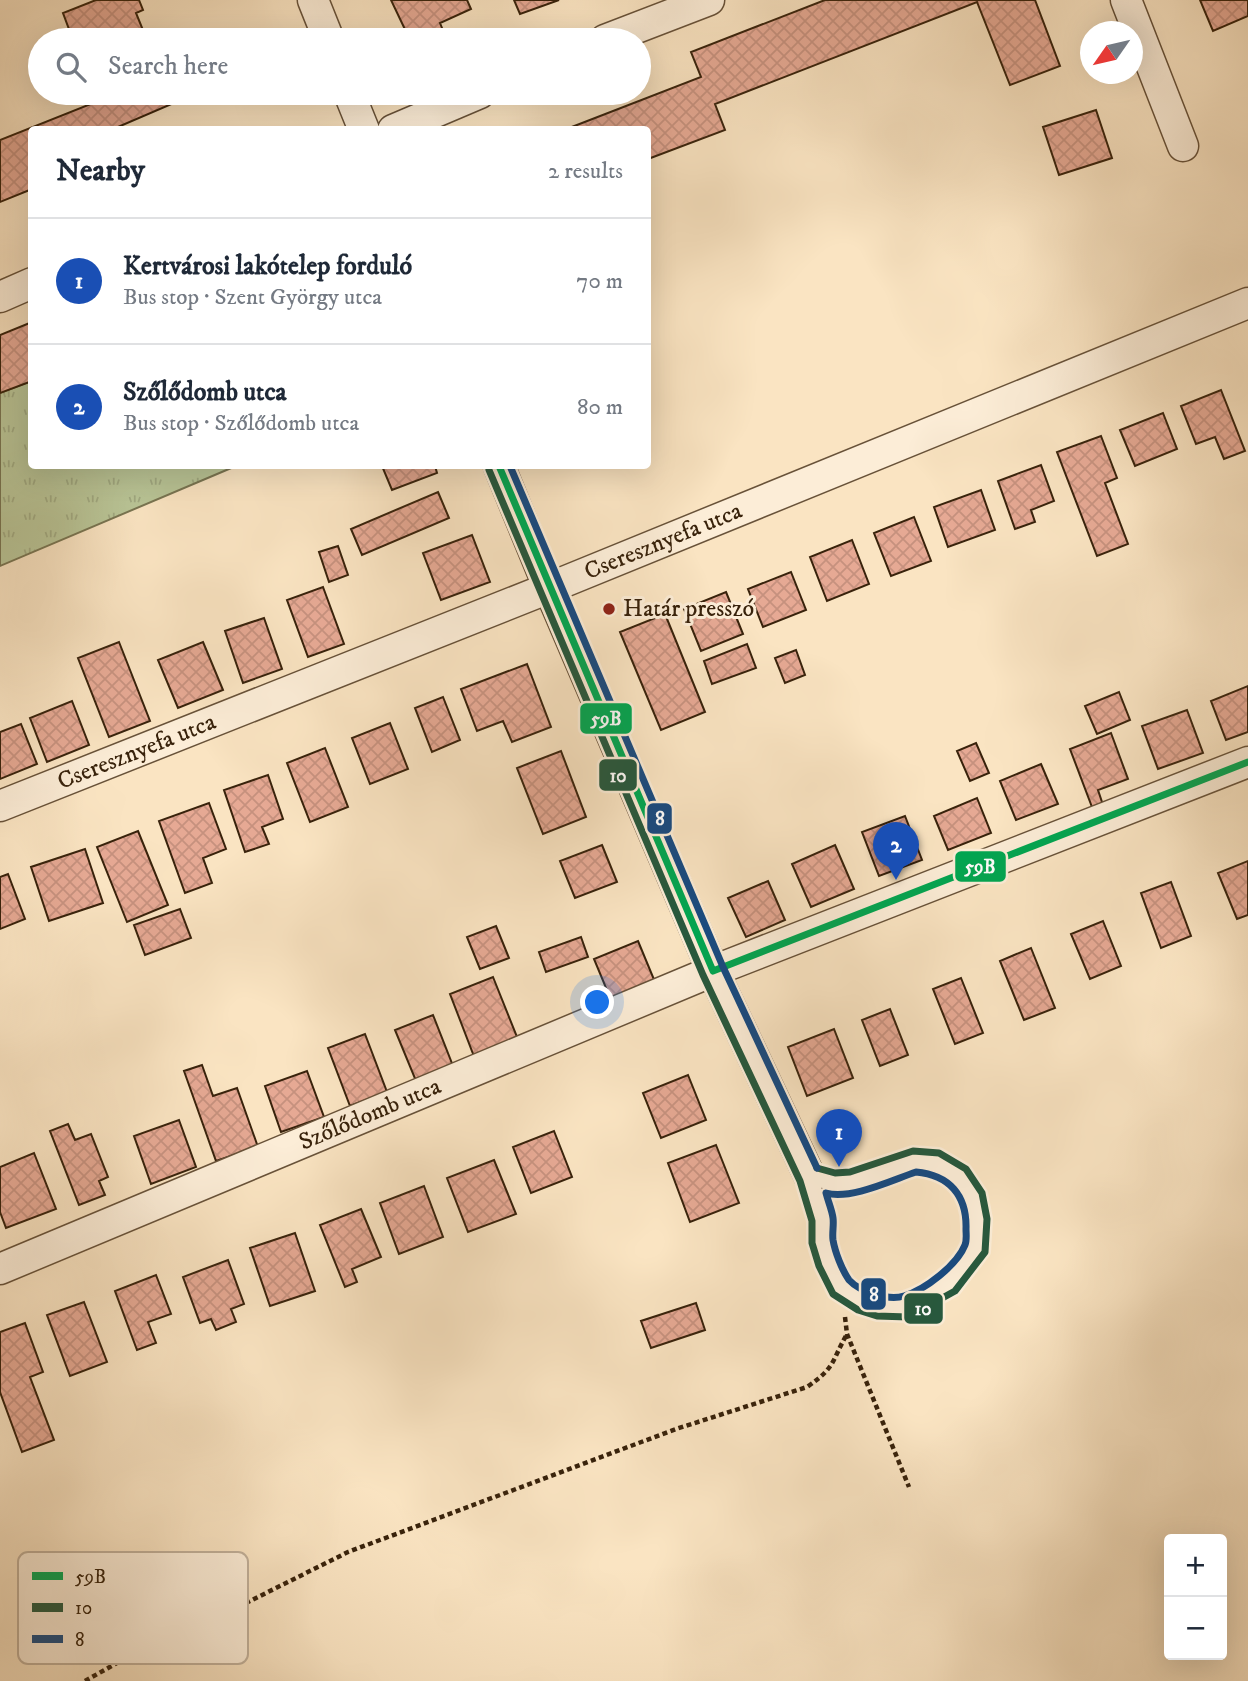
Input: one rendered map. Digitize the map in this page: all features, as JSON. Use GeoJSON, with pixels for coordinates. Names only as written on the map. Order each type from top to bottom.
{"type":"FeatureCollection","features":[{"type":"Feature","properties":{"kind":"street"},"geometry":{"type":"LineString","coordinates":[[313,0],[324,28]]}},
{"type":"Feature","properties":{"kind":"street"},"geometry":{"type":"LineString","coordinates":[[622,28],[645,11],[709,0]]}},
{"type":"Feature","properties":{"kind":"street"},"geometry":{"type":"LineString","coordinates":[[1126,0],[1183,146]]}},
{"type":"Feature","properties":{"kind":"street"},"geometry":{"type":"LineString","coordinates":[[354,105],[362,126]]}},
{"type":"Feature","properties":{"kind":"street"},"geometry":{"type":"LineString","coordinates":[[402,126],[452,105]]}},
{"type":"Feature","properties":{"kind":"street"},"geometry":{"type":"LineString","coordinates":[[0,297],[28,286]]}},
{"type":"Feature","properties":{"kind":"street","name":"Cseresznyefa utca"},"geometry":{"type":"LineString","coordinates":[[0,806],[549,588],[1248,303]]}},
{"type":"Feature","properties":{"kind":"street"},"geometry":{"type":"LineString","coordinates":[[500,469],[713,971],[810,1177]]}},
{"type":"Feature","properties":{"kind":"street","name":"Szőlődomb utca"},"geometry":{"type":"LineString","coordinates":[[0,1269],[713,971],[1248,762]]}},
{"type":"Feature","properties":{"kind":"lane"},"geometry":{"type":"LineString","coordinates":[[915,1161],[935,1163],[960,1177],[973,1198],[976,1247],[948,1283],[906,1307],[880,1306],[862,1300],[842,1288],[829,1262],[822,1240],[823,1220],[810,1177],[834,1184],[852,1182],[915,1161]]}},
{"type":"Feature","properties":{"kind":"path"},"geometry":{"type":"LineString","coordinates":[[842,1288],[847,1334],[909,1487]]}},
{"type":"Feature","properties":{"kind":"path"},"geometry":{"type":"LineString","coordinates":[[248,1602],[348,1552],[676,1429],[807,1387],[825,1375],[834,1363],[847,1334]]}},
{"type":"Feature","properties":{"kind":"path"},"geometry":{"type":"LineString","coordinates":[[85,1681],[115,1664]]}},
{"type":"Feature","properties":{"kind":"green space"},"geometry":{"type":"Polygon","coordinates":[[[28,382],[28,469],[229,469],[0,566],[0,393],[28,382]]]}},
{"type":"Feature","properties":{"kind":"building"},"geometry":{"type":"Polygon","coordinates":[[[96,0],[139,0],[143,10],[136,13],[142,28],[69,28],[63,13],[96,0]]]}},
{"type":"Feature","properties":{"kind":"building"},"geometry":{"type":"Polygon","coordinates":[[[391,0],[467,0],[471,9],[440,23],[442,28],[404,28],[391,0]]]}},
{"type":"Feature","properties":{"kind":"building"},"geometry":{"type":"Polygon","coordinates":[[[514,0],[559,0],[520,14],[514,0]]]}},
{"type":"Feature","properties":{"kind":"building"},"geometry":{"type":"Polygon","coordinates":[[[825,0],[1035,0],[1060,66],[1010,85],[977,2],[715,104],[725,130],[651,158],[651,126],[574,126],[629,105],[651,105],[651,96],[701,77],[691,52],[825,0]]]}},
{"type":"Feature","properties":{"kind":"building"},"geometry":{"type":"Polygon","coordinates":[[[1200,0],[1248,0],[1248,16],[1213,31],[1200,0]]]}},
{"type":"Feature","properties":{"kind":"building"},"geometry":{"type":"Polygon","coordinates":[[[88,105],[169,105],[120,126],[35,126],[88,105]]]}},
{"type":"Feature","properties":{"kind":"building"},"geometry":{"type":"Polygon","coordinates":[[[1096,110],[1112,158],[1059,175],[1043,127],[1096,110]]]}},
{"type":"Feature","properties":{"kind":"building"},"geometry":{"type":"Polygon","coordinates":[[[28,129],[28,191],[0,202],[0,140],[28,129]]]}},
{"type":"Feature","properties":{"kind":"building"},"geometry":{"type":"Polygon","coordinates":[[[28,324],[28,382],[0,393],[0,335],[28,324]]]}},
{"type":"Feature","properties":{"kind":"building"},"geometry":{"type":"Polygon","coordinates":[[[1221,390],[1245,451],[1224,459],[1215,437],[1196,444],[1181,406],[1221,390]]]}},
{"type":"Feature","properties":{"kind":"building"},"geometry":{"type":"Polygon","coordinates":[[[1163,413],[1177,449],[1135,466],[1120,430],[1163,413]]]}},
{"type":"Feature","properties":{"kind":"building"},"geometry":{"type":"Polygon","coordinates":[[[1101,436],[1117,478],[1105,483],[1128,544],[1097,556],[1057,452],[1101,436]]]}},
{"type":"Feature","properties":{"kind":"building"},"geometry":{"type":"Polygon","coordinates":[[[1041,465],[1054,501],[1031,510],[1035,522],[1015,529],[998,481],[1041,465]]]}},
{"type":"Feature","properties":{"kind":"building"},"geometry":{"type":"Polygon","coordinates":[[[383,469],[436,469],[437,473],[392,490],[383,469]]]}},
{"type":"Feature","properties":{"kind":"building"},"geometry":{"type":"Polygon","coordinates":[[[981,490],[995,530],[948,547],[934,507],[981,490]]]}},
{"type":"Feature","properties":{"kind":"building"},"geometry":{"type":"Polygon","coordinates":[[[438,492],[449,518],[362,555],[351,529],[438,492]]]}},
{"type":"Feature","properties":{"kind":"building"},"geometry":{"type":"Polygon","coordinates":[[[914,517],[931,561],[891,576],[874,533],[914,517]]]}},
{"type":"Feature","properties":{"kind":"building"},"geometry":{"type":"Polygon","coordinates":[[[472,535],[490,582],[441,600],[423,553],[472,535]]]}},
{"type":"Feature","properties":{"kind":"building"},"geometry":{"type":"Polygon","coordinates":[[[852,540],[869,584],[827,601],[810,557],[852,540]]]}},
{"type":"Feature","properties":{"kind":"building"},"geometry":{"type":"Polygon","coordinates":[[[338,546],[348,575],[329,582],[319,552],[338,546]]]}},
{"type":"Feature","properties":{"kind":"building"},"geometry":{"type":"Polygon","coordinates":[[[791,572],[806,610],[763,627],[748,589],[791,572]]]}},
{"type":"Feature","properties":{"kind":"building"},"geometry":{"type":"Polygon","coordinates":[[[323,587],[344,644],[308,657],[287,600],[323,587]]]}},
{"type":"Feature","properties":{"kind":"building"},"geometry":{"type":"Polygon","coordinates":[[[726,592],[743,634],[701,651],[684,609],[726,592]]]}},
{"type":"Feature","properties":{"kind":"building"},"geometry":{"type":"Polygon","coordinates":[[[665,614],[705,712],[661,730],[620,632],[665,614]]]}},
{"type":"Feature","properties":{"kind":"building"},"geometry":{"type":"Polygon","coordinates":[[[264,618],[282,669],[243,683],[225,631],[264,618]]]}},
{"type":"Feature","properties":{"kind":"building"},"geometry":{"type":"Polygon","coordinates":[[[119,642],[150,721],[109,737],[78,658],[119,642]]]}},
{"type":"Feature","properties":{"kind":"building"},"geometry":{"type":"Polygon","coordinates":[[[203,642],[223,690],[178,708],[158,660],[203,642]]]}},
{"type":"Feature","properties":{"kind":"building"},"geometry":{"type":"Polygon","coordinates":[[[747,644],[756,668],[712,684],[704,661],[747,644]]]}},
{"type":"Feature","properties":{"kind":"building"},"geometry":{"type":"Polygon","coordinates":[[[796,650],[805,675],[785,683],[775,658],[796,650]]]}},
{"type":"Feature","properties":{"kind":"building"},"geometry":{"type":"Polygon","coordinates":[[[527,664],[551,727],[512,742],[503,721],[477,731],[461,689],[527,664]]]}},
{"type":"Feature","properties":{"kind":"building"},"geometry":{"type":"Polygon","coordinates":[[[1248,686],[1248,732],[1226,740],[1211,701],[1248,686]]]}},
{"type":"Feature","properties":{"kind":"building"},"geometry":{"type":"Polygon","coordinates":[[[1119,692],[1130,720],[1097,734],[1085,706],[1119,692]]]}},
{"type":"Feature","properties":{"kind":"building"},"geometry":{"type":"Polygon","coordinates":[[[443,697],[460,740],[432,752],[415,708],[443,697]]]}},
{"type":"Feature","properties":{"kind":"building"},"geometry":{"type":"Polygon","coordinates":[[[72,701],[89,745],[47,762],[30,718],[72,701]]]}},
{"type":"Feature","properties":{"kind":"building"},"geometry":{"type":"Polygon","coordinates":[[[1187,710],[1203,753],[1158,769],[1142,726],[1187,710]]]}},
{"type":"Feature","properties":{"kind":"building"},"geometry":{"type":"Polygon","coordinates":[[[390,723],[408,769],[370,784],[352,738],[390,723]]]}},
{"type":"Feature","properties":{"kind":"building"},"geometry":{"type":"Polygon","coordinates":[[[21,724],[37,764],[0,779],[0,732],[21,724]]]}},
{"type":"Feature","properties":{"kind":"building"},"geometry":{"type":"Polygon","coordinates":[[[1111,733],[1128,779],[1098,790],[1105,811],[1095,815],[1070,749],[1111,733]]]}},
{"type":"Feature","properties":{"kind":"building"},"geometry":{"type":"Polygon","coordinates":[[[976,743],[989,773],[970,781],[957,751],[976,743]]]}},
{"type":"Feature","properties":{"kind":"building"},"geometry":{"type":"Polygon","coordinates":[[[325,748],[348,807],[310,822],[287,763],[325,748]]]}},
{"type":"Feature","properties":{"kind":"building"},"geometry":{"type":"Polygon","coordinates":[[[561,751],[586,817],[543,834],[517,768],[561,751]]]}},
{"type":"Feature","properties":{"kind":"building"},"geometry":{"type":"Polygon","coordinates":[[[1041,764],[1058,804],[1016,820],[1000,781],[1041,764]]]}},
{"type":"Feature","properties":{"kind":"building"},"geometry":{"type":"Polygon","coordinates":[[[268,775],[283,819],[262,827],[269,844],[245,852],[224,790],[268,775]]]}},
{"type":"Feature","properties":{"kind":"building"},"geometry":{"type":"Polygon","coordinates":[[[977,798],[991,833],[948,850],[934,816],[977,798]]]}},
{"type":"Feature","properties":{"kind":"building"},"geometry":{"type":"Polygon","coordinates":[[[209,803],[226,849],[203,858],[212,883],[185,893],[159,821],[209,803]]]}},
{"type":"Feature","properties":{"kind":"building"},"geometry":{"type":"Polygon","coordinates":[[[905,816],[922,860],[879,876],[862,832],[905,816]]]}},
{"type":"Feature","properties":{"kind":"building"},"geometry":{"type":"Polygon","coordinates":[[[138,831],[168,905],[127,922],[97,847],[138,831]]]}},
{"type":"Feature","properties":{"kind":"building"},"geometry":{"type":"Polygon","coordinates":[[[602,845],[617,882],[575,898],[560,861],[602,845]]]}},
{"type":"Feature","properties":{"kind":"building"},"geometry":{"type":"Polygon","coordinates":[[[835,845],[854,889],[811,907],[792,864],[835,845]]]}},
{"type":"Feature","properties":{"kind":"building"},"geometry":{"type":"Polygon","coordinates":[[[85,849],[103,903],[49,921],[31,867],[85,849]]]}},
{"type":"Feature","properties":{"kind":"building"},"geometry":{"type":"Polygon","coordinates":[[[1248,861],[1248,915],[1237,919],[1218,873],[1248,861]]]}},
{"type":"Feature","properties":{"kind":"building"},"geometry":{"type":"Polygon","coordinates":[[[8,874],[25,919],[0,929],[0,877],[8,874]]]}},
{"type":"Feature","properties":{"kind":"building"},"geometry":{"type":"Polygon","coordinates":[[[768,881],[785,920],[746,937],[728,898],[768,881]]]}},
{"type":"Feature","properties":{"kind":"building"},"geometry":{"type":"Polygon","coordinates":[[[1171,882],[1191,936],[1161,948],[1141,893],[1171,882]]]}},
{"type":"Feature","properties":{"kind":"building"},"geometry":{"type":"Polygon","coordinates":[[[180,909],[191,938],[145,955],[134,925],[180,909]]]}},
{"type":"Feature","properties":{"kind":"building"},"geometry":{"type":"Polygon","coordinates":[[[1103,921],[1121,966],[1090,979],[1071,934],[1103,921]]]}},
{"type":"Feature","properties":{"kind":"building"},"geometry":{"type":"Polygon","coordinates":[[[496,926],[509,958],[480,969],[467,937],[496,926]]]}},
{"type":"Feature","properties":{"kind":"building"},"geometry":{"type":"Polygon","coordinates":[[[581,937],[588,957],[546,972],[539,952],[581,937]]]}},
{"type":"Feature","properties":{"kind":"building"},"geometry":{"type":"Polygon","coordinates":[[[638,941],[655,982],[611,1000],[594,959],[638,941]]]}},
{"type":"Feature","properties":{"kind":"building"},"geometry":{"type":"Polygon","coordinates":[[[1031,948],[1055,1008],[1024,1020],[1000,961],[1031,948]]]}},
{"type":"Feature","properties":{"kind":"building"},"geometry":{"type":"Polygon","coordinates":[[[493,977],[519,1042],[475,1059],[450,994],[493,977]]]}},
{"type":"Feature","properties":{"kind":"building"},"geometry":{"type":"Polygon","coordinates":[[[961,978],[983,1033],[955,1044],[933,989],[961,978]]]}},
{"type":"Feature","properties":{"kind":"building"},"geometry":{"type":"Polygon","coordinates":[[[890,1009],[908,1055],[880,1066],[862,1020],[890,1009]]]}},
{"type":"Feature","properties":{"kind":"building"},"geometry":{"type":"Polygon","coordinates":[[[433,1015],[453,1066],[416,1081],[395,1030],[433,1015]]]}},
{"type":"Feature","properties":{"kind":"building"},"geometry":{"type":"Polygon","coordinates":[[[834,1029],[853,1078],[807,1096],[788,1047],[834,1029]]]}},
{"type":"Feature","properties":{"kind":"building"},"geometry":{"type":"Polygon","coordinates":[[[365,1034],[387,1092],[350,1106],[328,1048],[365,1034]]]}},
{"type":"Feature","properties":{"kind":"building"},"geometry":{"type":"Polygon","coordinates":[[[202,1065],[213,1096],[237,1088],[258,1147],[216,1161],[184,1071],[202,1065]]]}},
{"type":"Feature","properties":{"kind":"building"},"geometry":{"type":"Polygon","coordinates":[[[307,1071],[324,1117],[281,1132],[265,1086],[307,1071]]]}},
{"type":"Feature","properties":{"kind":"building"},"geometry":{"type":"Polygon","coordinates":[[[688,1075],[706,1120],[661,1138],[643,1093],[688,1075]]]}},
{"type":"Feature","properties":{"kind":"building"},"geometry":{"type":"Polygon","coordinates":[[[179,1120],[196,1167],[151,1184],[134,1136],[179,1120]]]}},
{"type":"Feature","properties":{"kind":"building"},"geometry":{"type":"Polygon","coordinates":[[[68,1124],[75,1140],[91,1134],[108,1177],[99,1181],[105,1195],[79,1205],[50,1131],[68,1124]]]}},
{"type":"Feature","properties":{"kind":"building"},"geometry":{"type":"Polygon","coordinates":[[[554,1131],[572,1177],[531,1193],[513,1147],[554,1131]]]}},
{"type":"Feature","properties":{"kind":"building"},"geometry":{"type":"Polygon","coordinates":[[[716,1145],[739,1203],[690,1222],[668,1163],[716,1145]]]}},
{"type":"Feature","properties":{"kind":"building"},"geometry":{"type":"Polygon","coordinates":[[[34,1153],[56,1209],[6,1228],[0,1212],[0,1167],[34,1153]]]}},
{"type":"Feature","properties":{"kind":"building"},"geometry":{"type":"Polygon","coordinates":[[[494,1160],[516,1214],[468,1232],[447,1178],[494,1160]]]}},
{"type":"Feature","properties":{"kind":"building"},"geometry":{"type":"Polygon","coordinates":[[[424,1186],[443,1237],[399,1254],[380,1203],[424,1186]]]}},
{"type":"Feature","properties":{"kind":"building"},"geometry":{"type":"Polygon","coordinates":[[[361,1209],[381,1257],[352,1269],[357,1282],[345,1287],[320,1225],[361,1209]]]}},
{"type":"Feature","properties":{"kind":"building"},"geometry":{"type":"Polygon","coordinates":[[[295,1233],[315,1291],[270,1306],[250,1248],[295,1233]]]}},
{"type":"Feature","properties":{"kind":"building"},"geometry":{"type":"Polygon","coordinates":[[[228,1260],[244,1304],[231,1309],[236,1322],[216,1330],[211,1319],[200,1323],[183,1277],[228,1260]]]}},
{"type":"Feature","properties":{"kind":"building"},"geometry":{"type":"Polygon","coordinates":[[[156,1275],[171,1314],[148,1322],[156,1343],[137,1350],[115,1291],[156,1275]]]}},
{"type":"Feature","properties":{"kind":"building"},"geometry":{"type":"Polygon","coordinates":[[[84,1302],[107,1362],[70,1376],[47,1315],[84,1302]]]}},
{"type":"Feature","properties":{"kind":"building"},"geometry":{"type":"Polygon","coordinates":[[[696,1303],[705,1330],[651,1348],[641,1321],[696,1303]]]}},
{"type":"Feature","properties":{"kind":"building"},"geometry":{"type":"Polygon","coordinates":[[[25,1323],[43,1372],[30,1377],[54,1440],[22,1452],[0,1392],[0,1332],[25,1323]]]}},
{"type":"Feature","properties":{"kind":"transit line","name":"59B"},"geometry":{"type":"LineString","coordinates":[[500,469],[713,971]]}},
{"type":"Feature","properties":{"kind":"transit line","name":"8"},"geometry":{"type":"LineString","coordinates":[[511,469],[723,967],[817,1168]]}},
{"type":"Feature","properties":{"kind":"transit line","name":"10"},"geometry":{"type":"LineString","coordinates":[[489,470],[703,975],[800,1181],[812,1221],[812,1243],[819,1266],[833,1294],[858,1310],[877,1316],[908,1317],[955,1291],[985,1252],[987,1219],[982,1193],[966,1169],[939,1153],[913,1151],[850,1172],[835,1173],[817,1168]]}},
{"type":"Feature","properties":{"kind":"transit line","name":"59B"},"geometry":{"type":"LineString","coordinates":[[713,971],[1248,762]]}},
{"type":"Feature","properties":{"kind":"transit line","name":"8"},"geometry":{"type":"LineString","coordinates":[[916,1172],[938,1177],[954,1189],[963,1206],[965,1245],[948,1268],[912,1293],[891,1297],[867,1292],[849,1280],[839,1261],[826,1193],[859,1192],[916,1172]]}},
{"type":"Feature","properties":{"kind":"place","name":"Határ presszó"},"geometry":{"type":"Point","coordinates":[609,609]}},
{"type":"Feature","properties":{"kind":"place","name":"Szőlődomb utca"},"geometry":{"type":"Point","coordinates":[896,880]}},
{"type":"Feature","properties":{"kind":"place","name":"Kertvárosi lakótelep forduló"},"geometry":{"type":"Point","coordinates":[839,1167]}}]}
